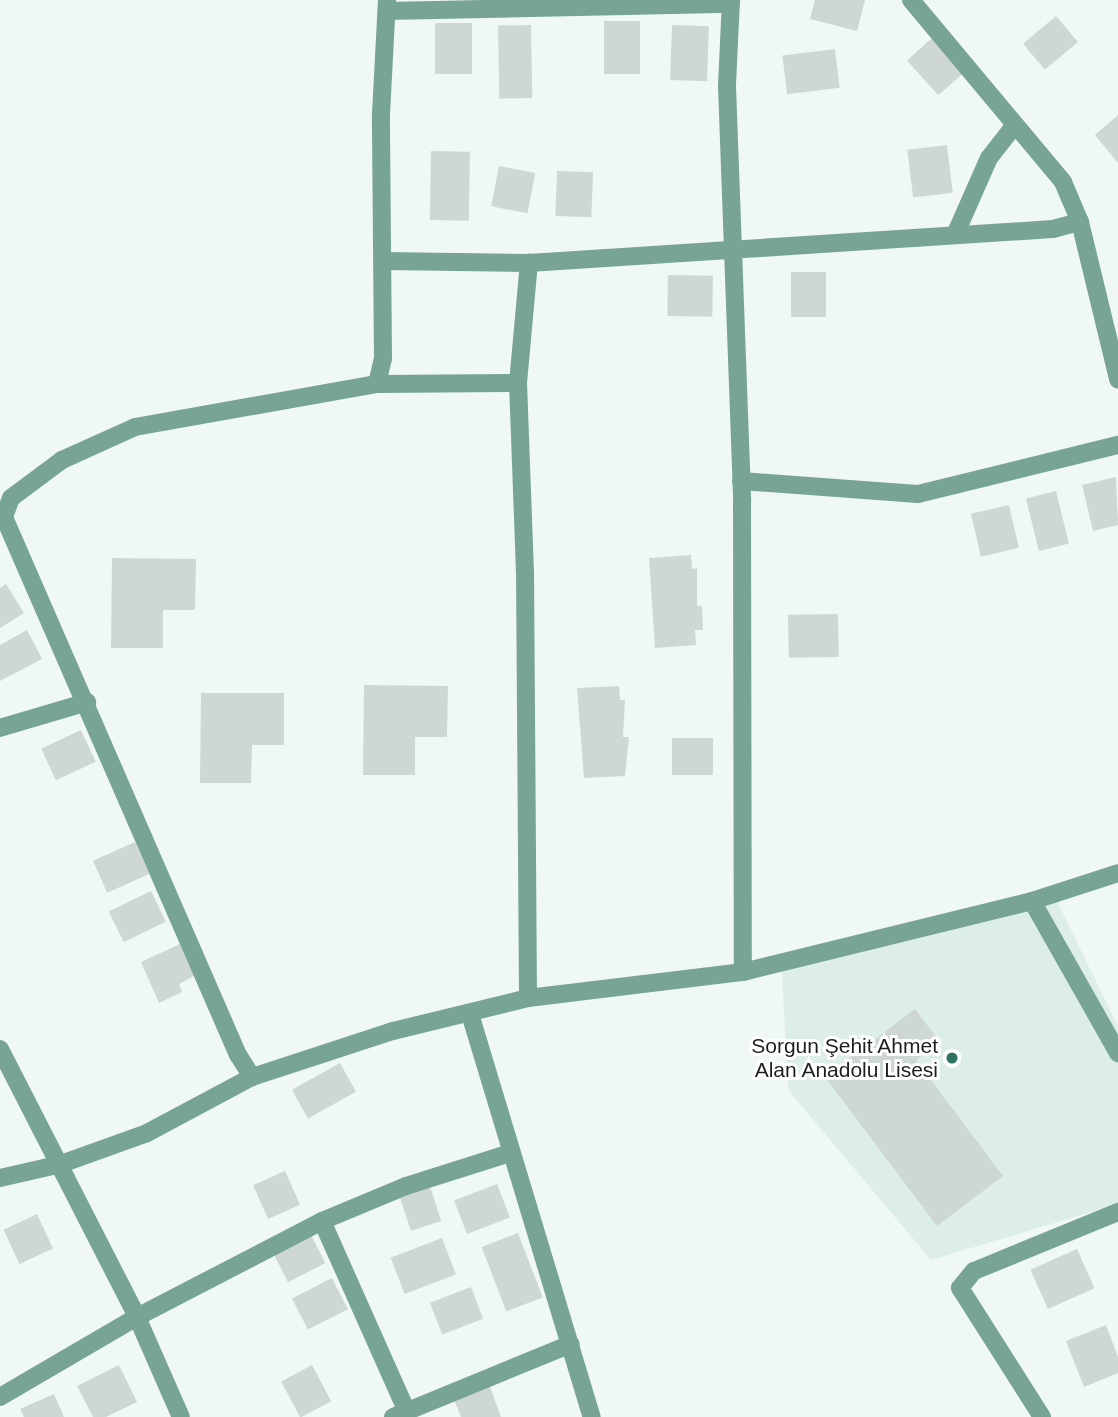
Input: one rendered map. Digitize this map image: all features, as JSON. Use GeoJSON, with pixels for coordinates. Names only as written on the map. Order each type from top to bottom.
{"type":"FeatureCollection","features":[{"type":"Feature","properties":{"kind":"street"},"geometry":{"type":"LineString","coordinates":[[911,0],[1006,110],[1013,127],[1063,182],[1080,222],[1118,379]]}},
{"type":"Feature","properties":{"kind":"street"},"geometry":{"type":"LineString","coordinates":[[377,384],[383,359],[381,114],[387,6],[731,2],[727,86],[741,481],[743,972]]}},
{"type":"Feature","properties":{"kind":"street"},"geometry":{"type":"LineString","coordinates":[[954,235],[989,158],[1013,127]]}},
{"type":"Feature","properties":{"kind":"street"},"geometry":{"type":"LineString","coordinates":[[384,261],[529,263],[1053,229],[1080,222]]}},
{"type":"Feature","properties":{"kind":"street"},"geometry":{"type":"LineString","coordinates":[[528,998],[524,573],[518,383],[529,263]]}},
{"type":"Feature","properties":{"kind":"street"},"geometry":{"type":"LineString","coordinates":[[252,1077],[238,1055],[87,702],[4,517],[10,498],[62,460],[135,427],[377,384],[518,383]]}},
{"type":"Feature","properties":{"kind":"street"},"geometry":{"type":"LineString","coordinates":[[741,481],[918,494],[1118,444]]}},
{"type":"Feature","properties":{"kind":"street"},"geometry":{"type":"LineString","coordinates":[[0,728],[87,702]]}},
{"type":"Feature","properties":{"kind":"street"},"geometry":{"type":"LineString","coordinates":[[0,1178],[61,1164],[147,1133],[252,1077],[393,1031],[528,998],[743,972],[1032,901],[1118,873]]}},
{"type":"Feature","properties":{"kind":"street"},"geometry":{"type":"LineString","coordinates":[[1032,901],[1118,1052]]}},
{"type":"Feature","properties":{"kind":"street"},"geometry":{"type":"LineString","coordinates":[[470,1014],[592,1417]]}},
{"type":"Feature","properties":{"kind":"street"},"geometry":{"type":"LineString","coordinates":[[0,1049],[137,1317],[180,1417]]}},
{"type":"Feature","properties":{"kind":"street"},"geometry":{"type":"LineString","coordinates":[[0,1397],[137,1317],[322,1221],[406,1186],[510,1153]]}},
{"type":"Feature","properties":{"kind":"street"},"geometry":{"type":"LineString","coordinates":[[1042,1417],[960,1288],[974,1271],[1118,1212]]}},
{"type":"Feature","properties":{"kind":"street"},"geometry":{"type":"LineString","coordinates":[[322,1221],[400,1414],[571,1344]]}},
{"type":"Feature","properties":{"kind":"shaded area","name":"Sorgun Şehit Ahmet Alan Anadolu Lisesi"},"geometry":{"type":"Polygon","coordinates":[[[1054,895],[1118,1026],[1118,1204],[931,1260],[788,1090],[782,971],[1054,895]]]}},
{"type":"Feature","properties":{"kind":"building"},"geometry":{"type":"Polygon","coordinates":[[[815,0],[865,0],[857,31],[810,19],[815,0]]]}},
{"type":"Feature","properties":{"kind":"building"},"geometry":{"type":"Polygon","coordinates":[[[1056,16],[1078,42],[1045,70],[1023,44],[1056,16]]]}},
{"type":"Feature","properties":{"kind":"building"},"geometry":{"type":"Polygon","coordinates":[[[604,21],[640,21],[640,74],[604,74],[604,21]]]}},
{"type":"Feature","properties":{"kind":"building"},"geometry":{"type":"Polygon","coordinates":[[[435,23],[472,23],[472,74],[435,74],[435,23]]]}},
{"type":"Feature","properties":{"kind":"building"},"geometry":{"type":"Polygon","coordinates":[[[531,25],[532,98],[499,99],[498,26],[531,25]]]}},
{"type":"Feature","properties":{"kind":"building"},"geometry":{"type":"Polygon","coordinates":[[[672,25],[709,26],[707,81],[670,80],[672,25]]]}},
{"type":"Feature","properties":{"kind":"building"},"geometry":{"type":"Polygon","coordinates":[[[933,37],[964,72],[938,95],[907,60],[933,37]]]}},
{"type":"Feature","properties":{"kind":"building"},"geometry":{"type":"Polygon","coordinates":[[[835,49],[840,88],[787,94],[782,55],[835,49]]]}},
{"type":"Feature","properties":{"kind":"building"},"geometry":{"type":"Polygon","coordinates":[[[1118,115],[1118,163],[1095,135],[1118,115]]]}},
{"type":"Feature","properties":{"kind":"building"},"geometry":{"type":"Polygon","coordinates":[[[947,145],[953,193],[913,198],[907,150],[947,145]]]}},
{"type":"Feature","properties":{"kind":"building"},"geometry":{"type":"Polygon","coordinates":[[[431,151],[470,152],[469,221],[430,220],[431,151]]]}},
{"type":"Feature","properties":{"kind":"building"},"geometry":{"type":"Polygon","coordinates":[[[499,166],[535,173],[527,213],[491,206],[499,166]]]}},
{"type":"Feature","properties":{"kind":"building"},"geometry":{"type":"Polygon","coordinates":[[[557,171],[593,172],[591,217],[555,216],[557,171]]]}},
{"type":"Feature","properties":{"kind":"building"},"geometry":{"type":"Polygon","coordinates":[[[791,272],[826,272],[826,317],[791,317],[791,272]]]}},
{"type":"Feature","properties":{"kind":"building"},"geometry":{"type":"Polygon","coordinates":[[[668,275],[713,276],[712,317],[667,316],[668,275]]]}},
{"type":"Feature","properties":{"kind":"building"},"geometry":{"type":"Polygon","coordinates":[[[1116,477],[1118,525],[1093,531],[1082,485],[1116,477]]]}},
{"type":"Feature","properties":{"kind":"building"},"geometry":{"type":"Polygon","coordinates":[[[1056,491],[1069,543],[1039,551],[1026,498],[1056,491]]]}},
{"type":"Feature","properties":{"kind":"building"},"geometry":{"type":"Polygon","coordinates":[[[1009,505],[1019,548],[981,557],[971,514],[1009,505]]]}},
{"type":"Feature","properties":{"kind":"building"},"geometry":{"type":"Polygon","coordinates":[[[691,555],[692,569],[697,568],[697,606],[702,606],[703,630],[695,630],[696,645],[655,648],[649,558],[691,555]]]}},
{"type":"Feature","properties":{"kind":"building"},"geometry":{"type":"Polygon","coordinates":[[[112,558],[196,559],[195,610],[163,610],[163,648],[111,648],[112,558]]]}},
{"type":"Feature","properties":{"kind":"building"},"geometry":{"type":"Polygon","coordinates":[[[6,584],[24,613],[0,628],[0,588],[6,584]]]}},
{"type":"Feature","properties":{"kind":"building"},"geometry":{"type":"Polygon","coordinates":[[[838,614],[839,657],[789,658],[788,615],[838,614]]]}},
{"type":"Feature","properties":{"kind":"building"},"geometry":{"type":"Polygon","coordinates":[[[27,630],[42,659],[0,681],[0,645],[27,630]]]}},
{"type":"Feature","properties":{"kind":"building"},"geometry":{"type":"Polygon","coordinates":[[[364,685],[448,686],[447,737],[415,737],[415,775],[363,775],[364,685]]]}},
{"type":"Feature","properties":{"kind":"building"},"geometry":{"type":"Polygon","coordinates":[[[619,686],[620,700],[625,700],[623,737],[629,737],[625,776],[584,778],[577,688],[619,686]]]}},
{"type":"Feature","properties":{"kind":"building"},"geometry":{"type":"Polygon","coordinates":[[[201,693],[284,693],[284,745],[252,745],[251,783],[200,783],[201,693]]]}},
{"type":"Feature","properties":{"kind":"building"},"geometry":{"type":"Polygon","coordinates":[[[81,730],[96,762],[56,780],[41,749],[81,730]]]}},
{"type":"Feature","properties":{"kind":"building"},"geometry":{"type":"Polygon","coordinates":[[[672,738],[713,738],[713,775],[672,775],[672,738]]]}},
{"type":"Feature","properties":{"kind":"building"},"geometry":{"type":"Polygon","coordinates":[[[135,842],[149,874],[107,893],[93,861],[135,842]]]}},
{"type":"Feature","properties":{"kind":"building"},"geometry":{"type":"Polygon","coordinates":[[[151,891],[166,922],[124,942],[109,912],[151,891]]]}},
{"type":"Feature","properties":{"kind":"building"},"geometry":{"type":"Polygon","coordinates":[[[180,944],[194,976],[179,984],[182,992],[159,1003],[141,962],[180,944]]]}},
{"type":"Feature","properties":{"kind":"building"},"geometry":{"type":"Polygon","coordinates":[[[915,1009],[940,1042],[916,1060],[1003,1176],[937,1226],[825,1077],[915,1009]]]}},
{"type":"Feature","properties":{"kind":"building"},"geometry":{"type":"Polygon","coordinates":[[[340,1063],[356,1092],[308,1119],[292,1090],[340,1063]]]}},
{"type":"Feature","properties":{"kind":"building"},"geometry":{"type":"Polygon","coordinates":[[[285,1171],[300,1205],[268,1219],[253,1185],[285,1171]]]}},
{"type":"Feature","properties":{"kind":"building"},"geometry":{"type":"Polygon","coordinates":[[[428,1180],[441,1221],[411,1231],[398,1190],[428,1180]]]}},
{"type":"Feature","properties":{"kind":"building"},"geometry":{"type":"Polygon","coordinates":[[[497,1184],[510,1218],[467,1234],[454,1200],[497,1184]]]}},
{"type":"Feature","properties":{"kind":"building"},"geometry":{"type":"Polygon","coordinates":[[[37,1214],[53,1248],[20,1264],[3,1230],[37,1214]]]}},
{"type":"Feature","properties":{"kind":"building"},"geometry":{"type":"Polygon","coordinates":[[[309,1231],[325,1263],[288,1282],[272,1250],[309,1231]]]}},
{"type":"Feature","properties":{"kind":"building"},"geometry":{"type":"Polygon","coordinates":[[[518,1233],[543,1297],[506,1311],[482,1247],[518,1233]]]}},
{"type":"Feature","properties":{"kind":"building"},"geometry":{"type":"Polygon","coordinates":[[[442,1238],[456,1274],[405,1294],[391,1258],[442,1238]]]}},
{"type":"Feature","properties":{"kind":"building"},"geometry":{"type":"Polygon","coordinates":[[[1077,1249],[1094,1288],[1048,1309],[1030,1270],[1077,1249]]]}},
{"type":"Feature","properties":{"kind":"building"},"geometry":{"type":"Polygon","coordinates":[[[332,1278],[348,1309],[308,1330],[292,1298],[332,1278]]]}},
{"type":"Feature","properties":{"kind":"building"},"geometry":{"type":"Polygon","coordinates":[[[471,1287],[483,1319],[442,1335],[430,1303],[471,1287]]]}},
{"type":"Feature","properties":{"kind":"building"},"geometry":{"type":"Polygon","coordinates":[[[1106,1325],[1118,1357],[1118,1373],[1084,1387],[1066,1341],[1106,1325]]]}},
{"type":"Feature","properties":{"kind":"building"},"geometry":{"type":"Polygon","coordinates":[[[119,1365],[137,1402],[106,1417],[93,1417],[77,1386],[119,1365]]]}},
{"type":"Feature","properties":{"kind":"building"},"geometry":{"type":"Polygon","coordinates":[[[312,1365],[331,1401],[300,1417],[281,1381],[312,1365]]]}},
{"type":"Feature","properties":{"kind":"building"},"geometry":{"type":"Polygon","coordinates":[[[489,1384],[501,1417],[461,1417],[453,1397],[489,1384]]]}},
{"type":"Feature","properties":{"kind":"building"},"geometry":{"type":"Polygon","coordinates":[[[54,1394],[64,1417],[24,1417],[20,1409],[54,1394]]]}},
{"type":"Feature","properties":{"kind":"place","name":"Sorgun Şehit Ahmet Alan Anadolu Lisesi"},"geometry":{"type":"Point","coordinates":[952,1058]}}]}
